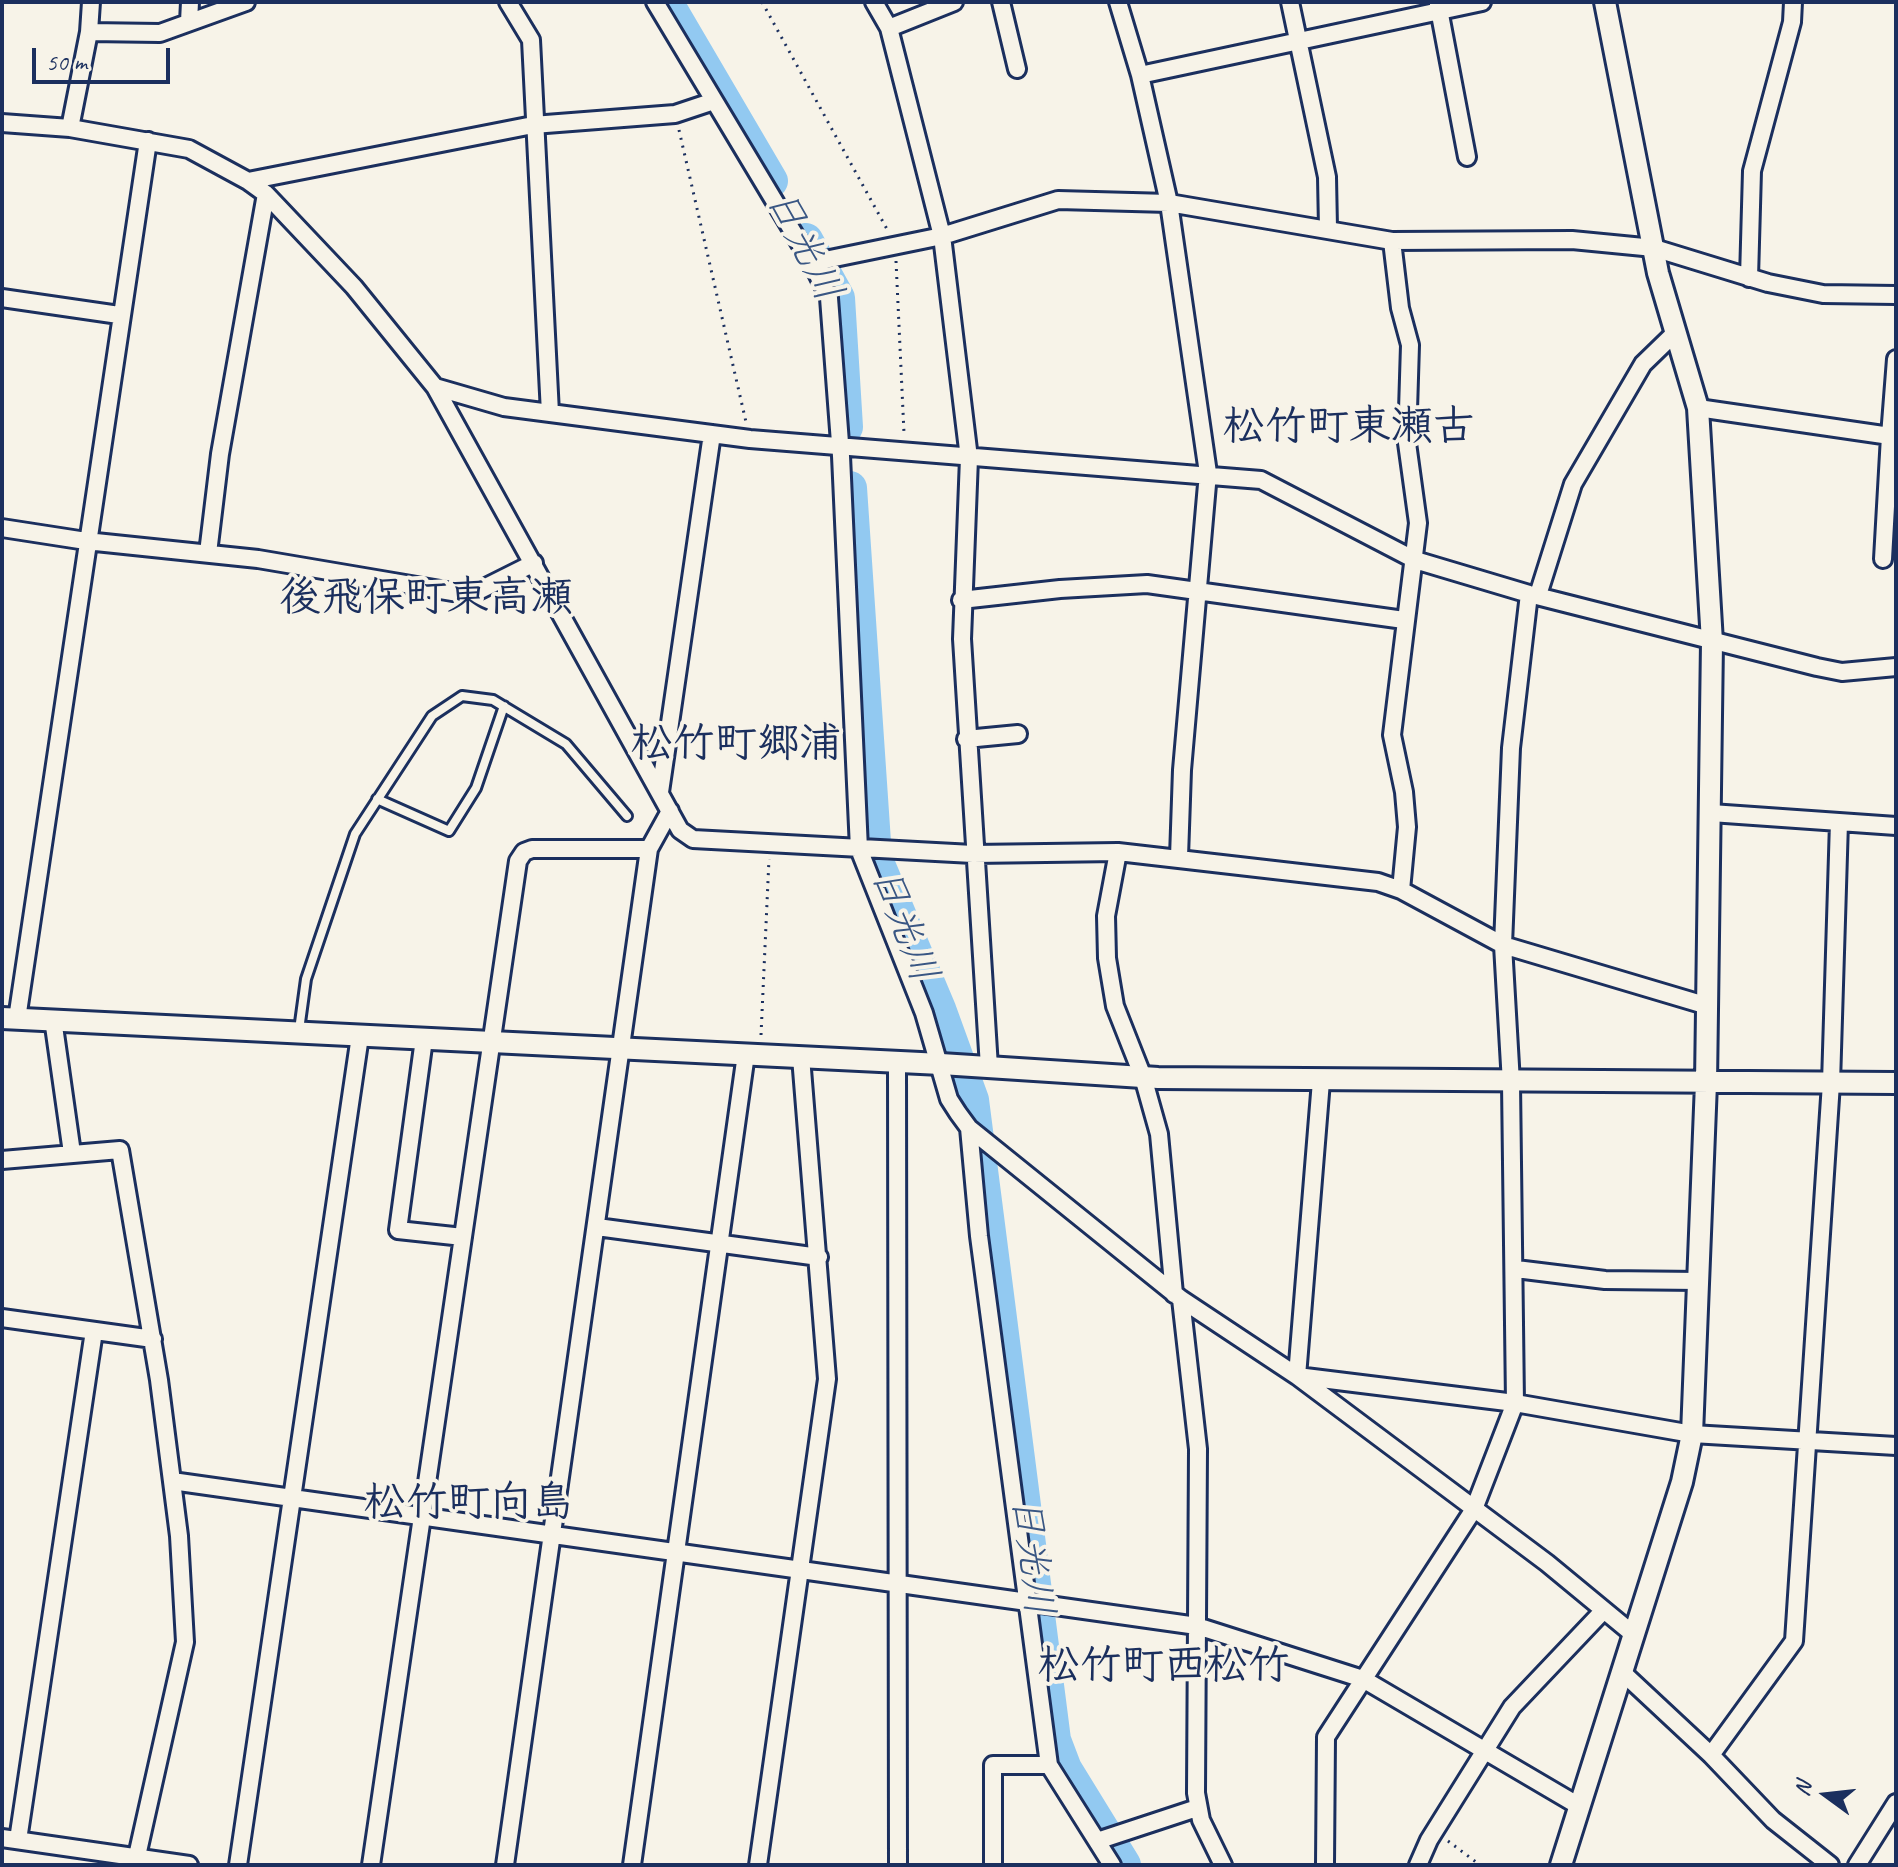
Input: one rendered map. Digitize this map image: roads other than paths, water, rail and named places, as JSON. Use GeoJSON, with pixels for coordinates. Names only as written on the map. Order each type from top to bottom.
{"type":"FeatureCollection","features":[{"type":"Feature","properties":{"kind":"street"},"geometry":{"type":"LineString","coordinates":[[70,128],[89,32],[91,2]]}},
{"type":"Feature","properties":{"kind":"street"},"geometry":{"type":"LineString","coordinates":[[189,22],[190,2]]}},
{"type":"Feature","properties":{"kind":"street"},"geometry":{"type":"LineString","coordinates":[[89,32],[160,33],[246,2]]}},
{"type":"Feature","properties":{"kind":"street"},"geometry":{"type":"LineString","coordinates":[[508,2],[531,40],[550,413]]}},
{"type":"Feature","properties":{"kind":"street"},"geometry":{"type":"LineString","coordinates":[[655,2],[818,264],[830,306],[845,448],[868,849],[952,1064],[949,1099],[974,1131],[1177,1297],[1297,1376],[1633,1634]]}},
{"type":"Feature","properties":{"kind":"street"},"geometry":{"type":"LineString","coordinates":[[874,2],[889,28],[942,236],[969,458],[961,600],[966,739],[989,1067]]}},
{"type":"Feature","properties":{"kind":"street"},"geometry":{"type":"LineString","coordinates":[[889,28],[954,2]]}},
{"type":"Feature","properties":{"kind":"street"},"geometry":{"type":"LineString","coordinates":[[1001,2],[1017,69]]}},
{"type":"Feature","properties":{"kind":"street"},"geometry":{"type":"LineString","coordinates":[[1118,2],[1140,75],[1169,203],[1208,473],[1182,770],[1179,857]]}},
{"type":"Feature","properties":{"kind":"street"},"geometry":{"type":"LineString","coordinates":[[1290,2],[1327,177],[1328,228]]}},
{"type":"Feature","properties":{"kind":"street"},"geometry":{"type":"LineString","coordinates":[[1140,75],[1300,43],[1438,7],[1482,2]]}},
{"type":"Feature","properties":{"kind":"street"},"geometry":{"type":"LineString","coordinates":[[1561,1865],[1682,1482],[1692,1434],[1708,1006],[1712,642],[1698,408],[1654,248],[1605,2]]}},
{"type":"Feature","properties":{"kind":"street"},"geometry":{"type":"LineString","coordinates":[[1749,278],[1752,171],[1792,22],[1793,2]]}},
{"type":"Feature","properties":{"kind":"street"},"geometry":{"type":"LineString","coordinates":[[1438,7],[1467,157]]}},
{"type":"Feature","properties":{"kind":"street"},"geometry":{"type":"LineString","coordinates":[[248,181],[533,125],[675,114],[714,101]]}},
{"type":"Feature","properties":{"kind":"street"},"geometry":{"type":"LineString","coordinates":[[2,123],[70,128],[189,149],[266,194],[354,287],[435,387],[680,830],[693,839],[973,854],[1118,852],[1378,882],[1401,890],[1503,945],[1708,1006]]}},
{"type":"Feature","properties":{"kind":"street"},"geometry":{"type":"LineString","coordinates":[[148,141],[10,1018],[897,1061],[1143,1077],[1511,1083],[1896,1083]]}},
{"type":"Feature","properties":{"kind":"street"},"geometry":{"type":"LineString","coordinates":[[208,553],[220,454],[266,194]]}},
{"type":"Feature","properties":{"kind":"street"},"geometry":{"type":"LineString","coordinates":[[818,264],[895,244],[942,236],[1058,200],[1169,203],[1392,241],[1572,240],[1654,248],[1749,278],[1823,294],[1896,295]]}},
{"type":"Feature","properties":{"kind":"street"},"geometry":{"type":"LineString","coordinates":[[1392,241],[1400,308],[1410,345],[1407,443],[1418,523],[1392,735],[1404,792],[1407,827],[1401,890]]}},
{"type":"Feature","properties":{"kind":"street"},"geometry":{"type":"LineString","coordinates":[[2,298],[119,315]]}},
{"type":"Feature","properties":{"kind":"street"},"geometry":{"type":"LineString","coordinates":[[1325,1865],[1326,1737],[1474,1509],[1515,1403],[1516,1269],[1511,1083],[1503,945],[1511,748],[1534,594],[1573,484],[1643,364],[1676,332]]}},
{"type":"Feature","properties":{"kind":"street"},"geometry":{"type":"LineString","coordinates":[[1883,559],[1896,359]]}},
{"type":"Feature","properties":{"kind":"street"},"geometry":{"type":"LineString","coordinates":[[435,387],[504,407],[750,439],[969,458],[1208,473],[1261,480],[1415,560],[1712,642],[1842,672],[1896,667]]}},
{"type":"Feature","properties":{"kind":"street"},"geometry":{"type":"LineString","coordinates":[[1698,408],[1890,436]]}},
{"type":"Feature","properties":{"kind":"street"},"geometry":{"type":"LineString","coordinates":[[660,792],[712,434]]}},
{"type":"Feature","properties":{"kind":"street"},"geometry":{"type":"LineString","coordinates":[[2,528],[86,541],[208,553],[470,595],[534,563]]}},
{"type":"Feature","properties":{"kind":"street"},"geometry":{"type":"LineString","coordinates":[[961,600],[1060,589],[1147,584],[1404,620]]}},
{"type":"Feature","properties":{"kind":"street"},"geometry":{"type":"LineString","coordinates":[[966,739],[1018,734]]}},
{"type":"Feature","properties":{"kind":"street"},"geometry":{"type":"LineString","coordinates":[[505,1865],[649,849],[670,811]]}},
{"type":"Feature","properties":{"kind":"street"},"geometry":{"type":"LineString","coordinates":[[1711,813],[1896,826]]}},
{"type":"Feature","properties":{"kind":"street"},"geometry":{"type":"LineString","coordinates":[[1711,1755],[1794,1641],[1831,1083],[1839,822]]}},
{"type":"Feature","properties":{"kind":"street"},"geometry":{"type":"LineString","coordinates":[[371,1865],[518,861],[524,852],[532,849],[649,849]]}},
{"type":"Feature","properties":{"kind":"street"},"geometry":{"type":"LineString","coordinates":[[1118,852],[1106,916],[1107,958],[1115,1006],[1143,1077],[1159,1134],[1198,1449],[1197,1808],[1223,1865]]}},
{"type":"Feature","properties":{"kind":"street"},"geometry":{"type":"LineString","coordinates":[[53,1019],[72,1153]]}},
{"type":"Feature","properties":{"kind":"street"},"geometry":{"type":"LineString","coordinates":[[238,1865],[289,1500],[360,1036]]}},
{"type":"Feature","properties":{"kind":"street"},"geometry":{"type":"LineString","coordinates":[[424,1039],[398,1230],[463,1237]]}},
{"type":"Feature","properties":{"kind":"street"},"geometry":{"type":"LineString","coordinates":[[632,1865],[719,1244],[753,1055]]}},
{"type":"Feature","properties":{"kind":"street"},"geometry":{"type":"LineString","coordinates":[[758,1865],[827,1379],[801,1057]]}},
{"type":"Feature","properties":{"kind":"street"},"geometry":{"type":"LineString","coordinates":[[897,1061],[898,1865]]}},
{"type":"Feature","properties":{"kind":"street"},"geometry":{"type":"LineString","coordinates":[[1297,1376],[1321,1081]]}},
{"type":"Feature","properties":{"kind":"street"},"geometry":{"type":"LineString","coordinates":[[974,1131],[979,1236],[1034,1604],[1049,1765],[1104,1839],[1112,1865]]}},
{"type":"Feature","properties":{"kind":"street"},"geometry":{"type":"LineString","coordinates":[[2,1160],[120,1150],[153,1339],[172,1481],[185,1642],[136,1861]]}},
{"type":"Feature","properties":{"kind":"street"},"geometry":{"type":"LineString","coordinates":[[597,1227],[819,1257]]}},
{"type":"Feature","properties":{"kind":"street"},"geometry":{"type":"LineString","coordinates":[[1516,1269],[1605,1280],[1699,1281]]}},
{"type":"Feature","properties":{"kind":"street"},"geometry":{"type":"LineString","coordinates":[[2,1318],[153,1339]]}},
{"type":"Feature","properties":{"kind":"street"},"geometry":{"type":"LineString","coordinates":[[94,1331],[10,1839],[136,1861],[189,1865]]}},
{"type":"Feature","properties":{"kind":"street"},"geometry":{"type":"LineString","coordinates":[[1297,1376],[1515,1403],[1692,1434],[1896,1446]]}},
{"type":"Feature","properties":{"kind":"street"},"geometry":{"type":"LineString","coordinates":[[172,1481],[800,1573],[1197,1626],[1363,1679],[1579,1806]]}},
{"type":"Feature","properties":{"kind":"street"},"geometry":{"type":"LineString","coordinates":[[1418,1865],[1435,1832],[1521,1695],[1604,1610]]}},
{"type":"Feature","properties":{"kind":"street"},"geometry":{"type":"LineString","coordinates":[[1621,1671],[1711,1755],[1773,1820],[1830,1865]]}},
{"type":"Feature","properties":{"kind":"street"},"geometry":{"type":"LineString","coordinates":[[993,1865],[993,1765],[1049,1765]]}},
{"type":"Feature","properties":{"kind":"street"},"geometry":{"type":"LineString","coordinates":[[1857,1865],[1896,1803]]}},
{"type":"Feature","properties":{"kind":"street"},"geometry":{"type":"LineString","coordinates":[[1104,1839],[1197,1808]]}},
{"type":"Feature","properties":{"kind":"lane"},"geometry":{"type":"LineString","coordinates":[[299,1031],[306,979],[355,834],[432,716],[462,696],[493,700],[566,744],[627,816]]}},
{"type":"Feature","properties":{"kind":"lane"},"geometry":{"type":"LineString","coordinates":[[377,799],[449,831],[476,788],[504,706]]}},
{"type":"Feature","properties":{"kind":"waterway","name":"日光川"},"geometry":{"type":"LineString","coordinates":[[666,2],[771,181]]}},
{"type":"Feature","properties":{"kind":"waterway","name":"日光川"},"geometry":{"type":"LineString","coordinates":[[806,240],[838,298],[846,427]]}},
{"type":"Feature","properties":{"kind":"waterway","name":"日光川"},"geometry":{"type":"LineString","coordinates":[[850,488],[875,857],[939,1009],[972,1100],[1054,1740],[1065,1769],[1124,1865]]}},
{"type":"Feature","properties":{"kind":"district","name":"松竹町東瀬古"},"geometry":{"type":"Point","coordinates":[1349,428]}},
{"type":"Feature","properties":{"kind":"district","name":"後飛保町東高瀬"},"geometry":{"type":"Point","coordinates":[426,599]}},
{"type":"Feature","properties":{"kind":"district","name":"松竹町郷浦"},"geometry":{"type":"Point","coordinates":[736,745]}},
{"type":"Feature","properties":{"kind":"district","name":"松竹町向島"},"geometry":{"type":"Point","coordinates":[469,1504]}},
{"type":"Feature","properties":{"kind":"district","name":"松竹町西松竹"},"geometry":{"type":"Point","coordinates":[1164,1667]}}]}
